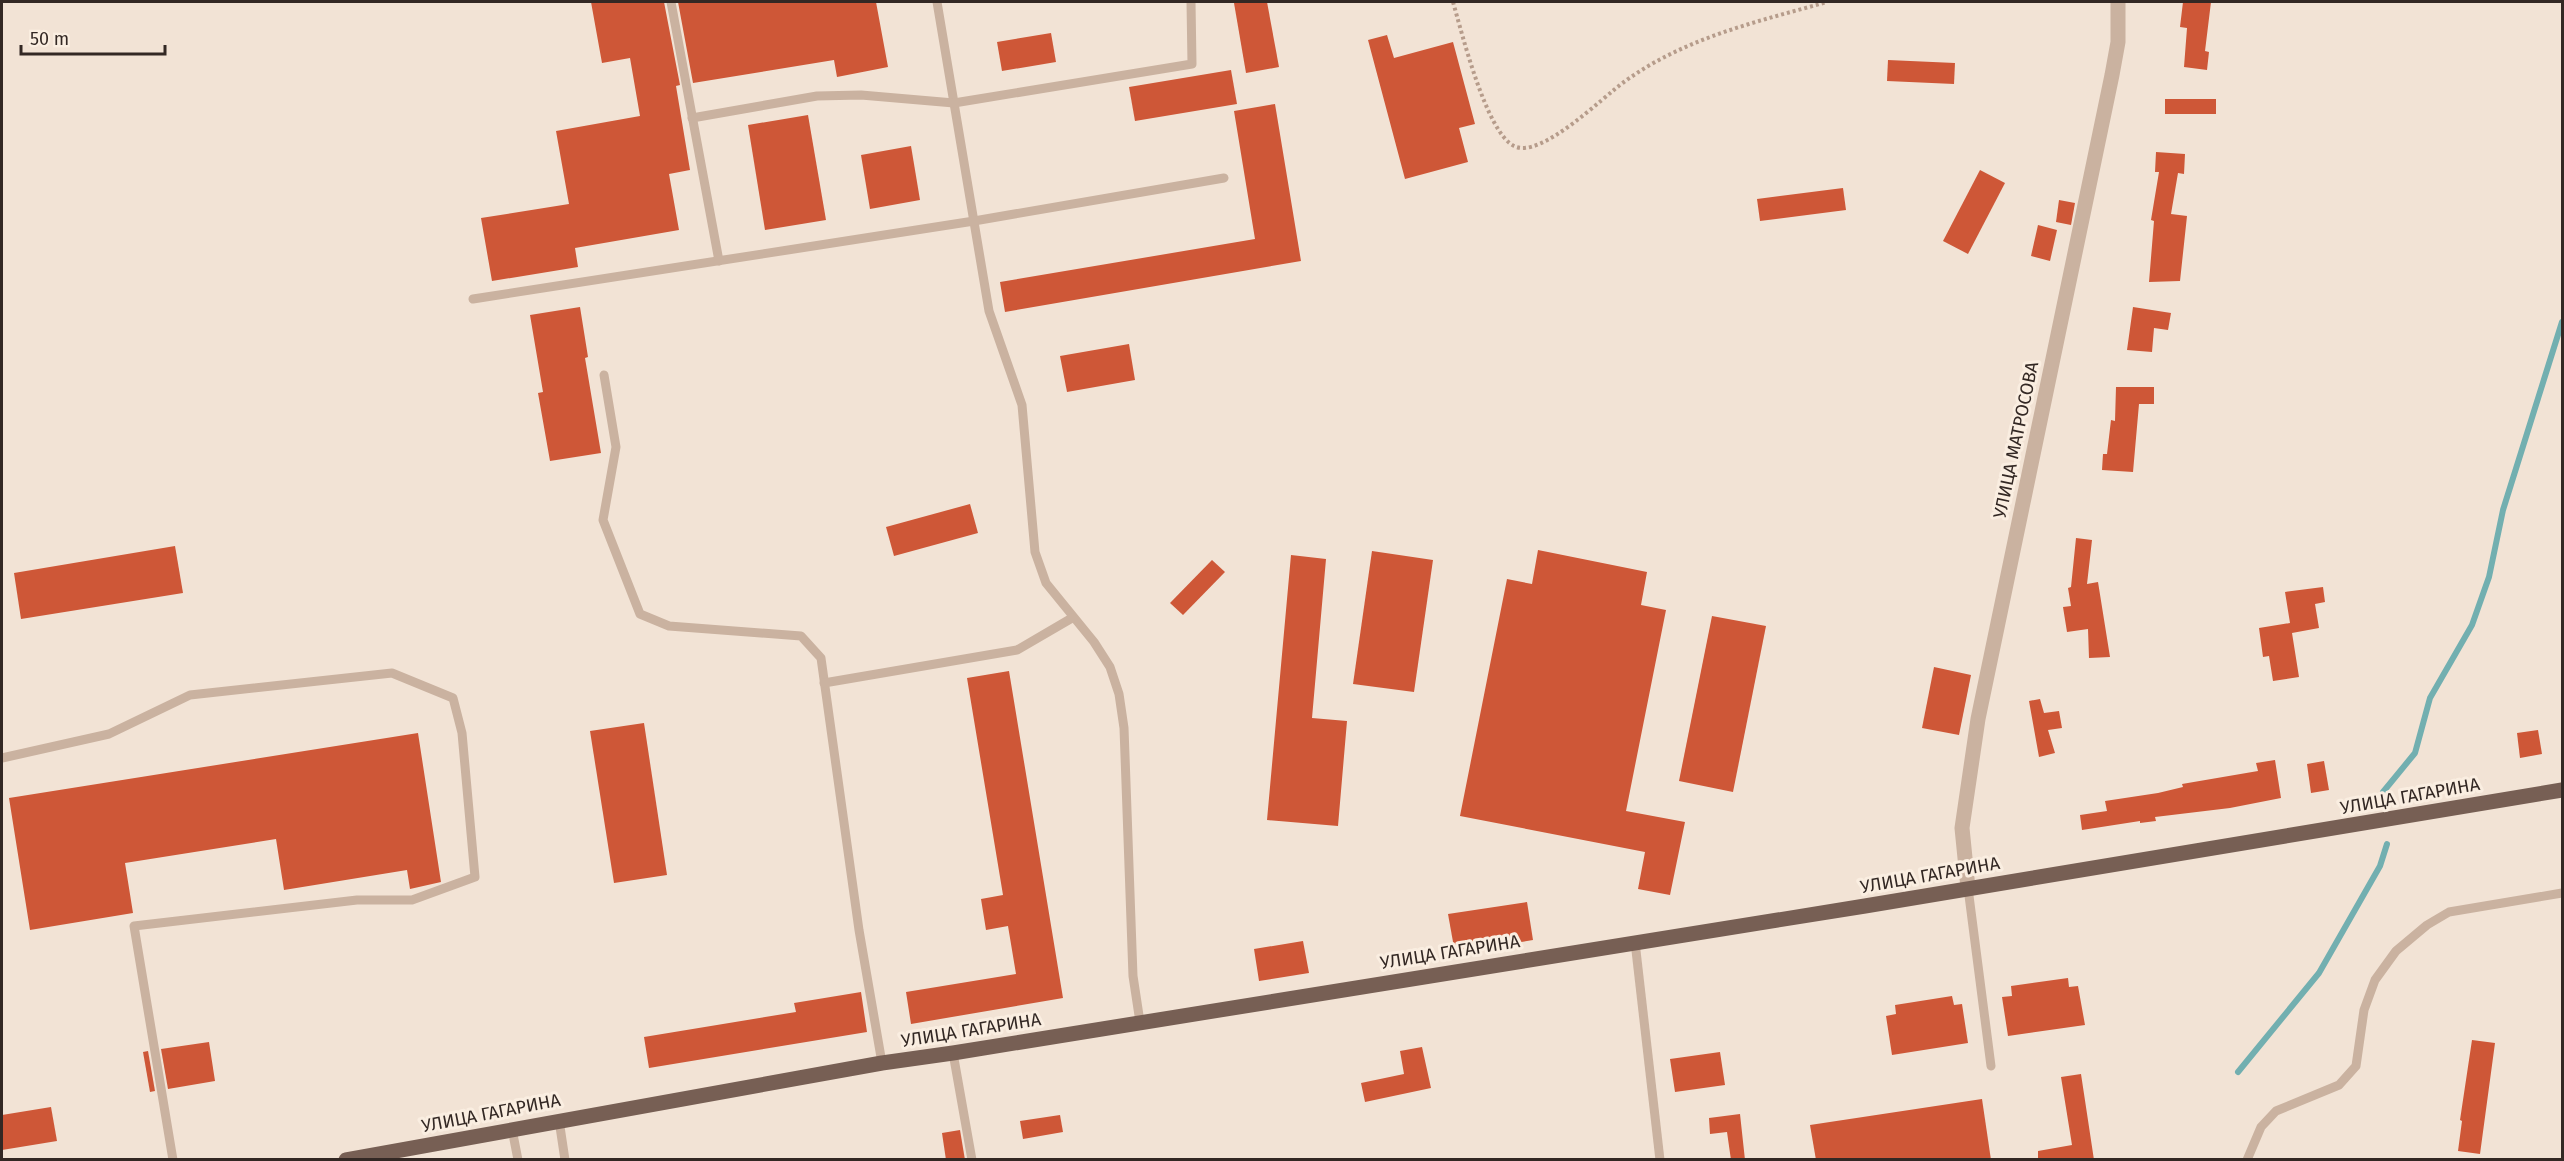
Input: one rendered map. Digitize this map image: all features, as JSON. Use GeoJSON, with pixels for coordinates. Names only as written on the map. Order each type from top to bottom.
{"type":"FeatureCollection","features":[{"type":"Feature","properties":{"kind":"main road","name":"УЛИЦА ГАГАРИНА"},"geometry":{"type":"LineString","coordinates":[[346,1160],[882,1063],[2562,790]]}},
{"type":"Feature","properties":{"kind":"street","name":"УЛИЦА МАТРОСОВА"},"geometry":{"type":"LineString","coordinates":[[1968,888],[1962,828],[1978,719],[2112,75],[2118,42],[2118,2]]}},
{"type":"Feature","properties":{"kind":"lane"},"geometry":{"type":"LineString","coordinates":[[671,2],[719,261]]}},
{"type":"Feature","properties":{"kind":"lane"},"geometry":{"type":"LineString","coordinates":[[938,2],[989,311],[1022,405],[1035,552],[1046,583],[1072,618],[1094,642],[1110,667],[1119,694],[1124,728],[1133,976],[1140,1022]]}},
{"type":"Feature","properties":{"kind":"lane"},"geometry":{"type":"LineString","coordinates":[[692,118],[817,96],[861,95],[954,103],[1191,64],[1191,2]]}},
{"type":"Feature","properties":{"kind":"lane"},"geometry":{"type":"LineString","coordinates":[[473,299],[1224,178]]}},
{"type":"Feature","properties":{"kind":"lane"},"geometry":{"type":"LineString","coordinates":[[604,375],[616,447],[603,520],[640,614],[669,626],[801,636],[821,658],[857,918],[882,1063]]}},
{"type":"Feature","properties":{"kind":"lane"},"geometry":{"type":"LineString","coordinates":[[824,683],[1017,650],[1072,618]]}},
{"type":"Feature","properties":{"kind":"lane"},"geometry":{"type":"LineString","coordinates":[[2,758],[109,734],[190,695],[392,674],[453,698],[462,733],[475,877],[412,900],[357,900],[134,926],[173,1160]]}},
{"type":"Feature","properties":{"kind":"lane"},"geometry":{"type":"LineString","coordinates":[[1968,888],[1991,1066]]}},
{"type":"Feature","properties":{"kind":"lane"},"geometry":{"type":"LineString","coordinates":[[2247,1160],[2261,1127],[2276,1111],[2339,1085],[2356,1066],[2364,1010],[2374,980],[2396,951],[2427,925],[2449,912],[2562,893]]}},
{"type":"Feature","properties":{"kind":"lane"},"geometry":{"type":"LineString","coordinates":[[1635,942],[1660,1160]]}},
{"type":"Feature","properties":{"kind":"lane"},"geometry":{"type":"LineString","coordinates":[[953,1053],[972,1160]]}},
{"type":"Feature","properties":{"kind":"lane"},"geometry":{"type":"LineString","coordinates":[[559,1120],[566,1160]]}},
{"type":"Feature","properties":{"kind":"lane"},"geometry":{"type":"LineString","coordinates":[[512,1129],[518,1160]]}},
{"type":"Feature","properties":{"kind":"path"},"geometry":{"type":"LineString","coordinates":[[1453,2],[1483,99],[1494,123],[1504,139],[1516,148],[1532,148],[1553,138],[1624,82],[1658,59],[1692,42],[1827,2]]}},
{"type":"Feature","properties":{"kind":"building"},"geometry":{"type":"Polygon","coordinates":[[[591,2],[664,2],[680,85],[676,86],[690,170],[669,174],[679,230],[575,248],[578,267],[492,281],[481,218],[569,204],[556,131],[640,116],[630,58],[602,63],[591,2]]]}},
{"type":"Feature","properties":{"kind":"building"},"geometry":{"type":"Polygon","coordinates":[[[678,2],[876,2],[888,67],[837,77],[834,60],[693,83],[678,2]]]}},
{"type":"Feature","properties":{"kind":"building"},"geometry":{"type":"Polygon","coordinates":[[[1267,2],[1279,67],[1246,73],[1234,3],[1267,2]]]}},
{"type":"Feature","properties":{"kind":"building"},"geometry":{"type":"Polygon","coordinates":[[[2183,2],[2211,2],[2205,51],[2209,52],[2207,70],[2184,67],[2187,28],[2180,27],[2183,2]]]}},
{"type":"Feature","properties":{"kind":"building"},"geometry":{"type":"Polygon","coordinates":[[[1051,33],[1056,62],[1002,71],[997,42],[1051,33]]]}},
{"type":"Feature","properties":{"kind":"building"},"geometry":{"type":"Polygon","coordinates":[[[1387,35],[1394,58],[1453,42],[1475,124],[1459,128],[1468,162],[1405,179],[1368,40],[1387,35]]]}},
{"type":"Feature","properties":{"kind":"building"},"geometry":{"type":"Polygon","coordinates":[[[1888,60],[1955,63],[1954,84],[1887,81],[1888,60]]]}},
{"type":"Feature","properties":{"kind":"building"},"geometry":{"type":"Polygon","coordinates":[[[1231,70],[1237,104],[1135,121],[1129,87],[1231,70]]]}},
{"type":"Feature","properties":{"kind":"building"},"geometry":{"type":"Polygon","coordinates":[[[2165,99],[2216,99],[2216,114],[2165,114],[2165,99]]]}},
{"type":"Feature","properties":{"kind":"building"},"geometry":{"type":"Polygon","coordinates":[[[1275,104],[1301,261],[1005,312],[1000,282],[1255,239],[1234,111],[1275,104]]]}},
{"type":"Feature","properties":{"kind":"building"},"geometry":{"type":"Polygon","coordinates":[[[808,115],[826,220],[765,230],[748,125],[808,115]]]}},
{"type":"Feature","properties":{"kind":"building"},"geometry":{"type":"Polygon","coordinates":[[[911,146],[920,200],[870,209],[861,155],[911,146]]]}},
{"type":"Feature","properties":{"kind":"building"},"geometry":{"type":"Polygon","coordinates":[[[2156,152],[2185,154],[2184,174],[2178,173],[2171,214],[2187,216],[2180,281],[2149,282],[2154,221],[2151,220],[2159,172],[2155,172],[2156,152]]]}},
{"type":"Feature","properties":{"kind":"building"},"geometry":{"type":"Polygon","coordinates":[[[1980,170],[2005,183],[1968,254],[1943,241],[1980,170]]]}},
{"type":"Feature","properties":{"kind":"building"},"geometry":{"type":"Polygon","coordinates":[[[1843,188],[1846,210],[1760,221],[1757,199],[1843,188]]]}},
{"type":"Feature","properties":{"kind":"building"},"geometry":{"type":"Polygon","coordinates":[[[2059,200],[2075,203],[2071,225],[2056,222],[2059,200]]]}},
{"type":"Feature","properties":{"kind":"building"},"geometry":{"type":"Polygon","coordinates":[[[2038,225],[2057,230],[2050,261],[2031,256],[2038,225]]]}},
{"type":"Feature","properties":{"kind":"building"},"geometry":{"type":"Polygon","coordinates":[[[580,307],[588,357],[585,358],[601,453],[550,461],[538,393],[543,392],[530,315],[580,307]]]}},
{"type":"Feature","properties":{"kind":"building"},"geometry":{"type":"Polygon","coordinates":[[[2133,307],[2171,313],[2168,330],[2154,328],[2152,352],[2127,350],[2133,307]]]}},
{"type":"Feature","properties":{"kind":"building"},"geometry":{"type":"Polygon","coordinates":[[[1129,344],[1135,380],[1067,392],[1060,356],[1129,344]]]}},
{"type":"Feature","properties":{"kind":"building"},"geometry":{"type":"Polygon","coordinates":[[[2116,387],[2154,387],[2154,404],[2139,404],[2133,472],[2102,470],[2103,454],[2107,454],[2111,420],[2115,421],[2116,387]]]}},
{"type":"Feature","properties":{"kind":"building"},"geometry":{"type":"Polygon","coordinates":[[[970,504],[978,533],[894,556],[886,527],[970,504]]]}},
{"type":"Feature","properties":{"kind":"building"},"geometry":{"type":"Polygon","coordinates":[[[2076,538],[2092,540],[2087,584],[2098,582],[2110,657],[2089,658],[2088,629],[2067,632],[2063,607],[2071,606],[2068,588],[2071,587],[2076,538]]]}},
{"type":"Feature","properties":{"kind":"building"},"geometry":{"type":"Polygon","coordinates":[[[175,546],[183,593],[21,619],[14,573],[175,546]]]}},
{"type":"Feature","properties":{"kind":"building"},"geometry":{"type":"Polygon","coordinates":[[[1538,550],[1647,572],[1641,605],[1666,610],[1626,811],[1685,822],[1670,895],[1638,889],[1645,852],[1460,816],[1507,579],[1532,584],[1538,550]]]}},
{"type":"Feature","properties":{"kind":"building"},"geometry":{"type":"Polygon","coordinates":[[[1372,551],[1433,560],[1414,692],[1353,684],[1372,551]]]}},
{"type":"Feature","properties":{"kind":"building"},"geometry":{"type":"Polygon","coordinates":[[[1291,555],[1326,559],[1312,718],[1347,721],[1338,826],[1267,820],[1291,555]]]}},
{"type":"Feature","properties":{"kind":"building"},"geometry":{"type":"Polygon","coordinates":[[[1212,560],[1225,572],[1183,615],[1170,603],[1212,560]]]}},
{"type":"Feature","properties":{"kind":"building"},"geometry":{"type":"Polygon","coordinates":[[[2323,587],[2325,602],[2315,604],[2319,628],[2292,633],[2299,677],[2273,681],[2269,656],[2263,657],[2259,628],[2290,623],[2285,592],[2323,587]]]}},
{"type":"Feature","properties":{"kind":"building"},"geometry":{"type":"Polygon","coordinates":[[[1712,616],[1766,626],[1733,792],[1679,781],[1712,616]]]}},
{"type":"Feature","properties":{"kind":"building"},"geometry":{"type":"Polygon","coordinates":[[[1934,667],[1971,675],[1959,735],[1922,728],[1934,667]]]}},
{"type":"Feature","properties":{"kind":"building"},"geometry":{"type":"Polygon","coordinates":[[[1009,671],[1063,998],[911,1024],[906,992],[1016,974],[1008,926],[986,930],[981,899],[1003,895],[967,678],[1009,671]]]}},
{"type":"Feature","properties":{"kind":"building"},"geometry":{"type":"Polygon","coordinates":[[[2040,699],[2044,713],[2059,711],[2062,728],[2048,730],[2055,753],[2039,757],[2029,701],[2040,699]]]}},
{"type":"Feature","properties":{"kind":"building"},"geometry":{"type":"Polygon","coordinates":[[[644,723],[667,875],[614,883],[590,731],[644,723]]]}},
{"type":"Feature","properties":{"kind":"building"},"geometry":{"type":"Polygon","coordinates":[[[2538,730],[2542,754],[2520,758],[2517,733],[2538,730]]]}},
{"type":"Feature","properties":{"kind":"building"},"geometry":{"type":"Polygon","coordinates":[[[418,733],[441,882],[410,889],[407,870],[284,890],[276,839],[125,863],[133,913],[30,930],[9,798],[418,733]]]}},
{"type":"Feature","properties":{"kind":"building"},"geometry":{"type":"Polygon","coordinates":[[[2275,760],[2281,798],[2230,808],[2155,817],[2156,821],[2140,823],[2140,821],[2082,830],[2080,815],[2107,811],[2105,801],[2158,793],[2183,787],[2182,784],[2258,771],[2256,763],[2275,760]]]}},
{"type":"Feature","properties":{"kind":"building"},"geometry":{"type":"Polygon","coordinates":[[[2324,761],[2329,790],[2311,793],[2307,764],[2324,761]]]}},
{"type":"Feature","properties":{"kind":"building"},"geometry":{"type":"Polygon","coordinates":[[[1527,902],[1533,940],[1455,953],[1448,914],[1527,902]]]}},
{"type":"Feature","properties":{"kind":"building"},"geometry":{"type":"Polygon","coordinates":[[[1303,941],[1309,973],[1259,981],[1254,949],[1303,941]]]}},
{"type":"Feature","properties":{"kind":"building"},"geometry":{"type":"Polygon","coordinates":[[[2068,978],[2069,987],[2078,986],[2085,1025],[2008,1036],[2002,997],[2012,996],[2011,986],[2068,978]]]}},
{"type":"Feature","properties":{"kind":"building"},"geometry":{"type":"Polygon","coordinates":[[[861,992],[867,1032],[649,1068],[644,1037],[796,1012],[794,1003],[861,992]]]}},
{"type":"Feature","properties":{"kind":"building"},"geometry":{"type":"Polygon","coordinates":[[[1952,996],[1954,1005],[1962,1004],[1968,1043],[1892,1055],[1886,1016],[1896,1014],[1895,1005],[1952,996]]]}},
{"type":"Feature","properties":{"kind":"building"},"geometry":{"type":"Polygon","coordinates":[[[2472,1040],[2495,1043],[2480,1154],[2458,1151],[2462,1121],[2460,1120],[2472,1040]]]}},
{"type":"Feature","properties":{"kind":"building"},"geometry":{"type":"Polygon","coordinates":[[[209,1042],[215,1081],[168,1089],[161,1049],[209,1042]]]}},
{"type":"Feature","properties":{"kind":"building"},"geometry":{"type":"Polygon","coordinates":[[[1422,1047],[1431,1088],[1365,1102],[1361,1083],[1404,1074],[1400,1051],[1422,1047]]]}},
{"type":"Feature","properties":{"kind":"building"},"geometry":{"type":"Polygon","coordinates":[[[148,1051],[155,1091],[150,1092],[143,1052],[148,1051]]]}},
{"type":"Feature","properties":{"kind":"building"},"geometry":{"type":"Polygon","coordinates":[[[1720,1052],[1725,1085],[1675,1092],[1670,1059],[1720,1052]]]}},
{"type":"Feature","properties":{"kind":"building"},"geometry":{"type":"Polygon","coordinates":[[[2081,1074],[2094,1160],[2038,1160],[2038,1151],[2072,1145],[2061,1077],[2081,1074]]]}},
{"type":"Feature","properties":{"kind":"building"},"geometry":{"type":"Polygon","coordinates":[[[1982,1099],[1991,1160],[1816,1160],[1810,1125],[1982,1099]]]}},
{"type":"Feature","properties":{"kind":"building"},"geometry":{"type":"Polygon","coordinates":[[[51,1107],[57,1141],[2,1150],[2,1115],[51,1107]]]}},
{"type":"Feature","properties":{"kind":"building"},"geometry":{"type":"Polygon","coordinates":[[[1740,1114],[1745,1160],[1731,1160],[1727,1132],[1710,1134],[1709,1118],[1740,1114]]]}},
{"type":"Feature","properties":{"kind":"building"},"geometry":{"type":"Polygon","coordinates":[[[1060,1115],[1063,1132],[1023,1139],[1020,1121],[1060,1115]]]}},
{"type":"Feature","properties":{"kind":"building"},"geometry":{"type":"Polygon","coordinates":[[[960,1130],[965,1160],[946,1160],[942,1133],[960,1130]]]}},
{"type":"Feature","properties":{"kind":"waterway"},"geometry":{"type":"LineString","coordinates":[[2383,792],[2415,753],[2430,698],[2472,625],[2489,577],[2503,510],[2562,322]]}},
{"type":"Feature","properties":{"kind":"waterway"},"geometry":{"type":"LineString","coordinates":[[2238,1072],[2319,973],[2380,866],[2387,844]]}}]}
